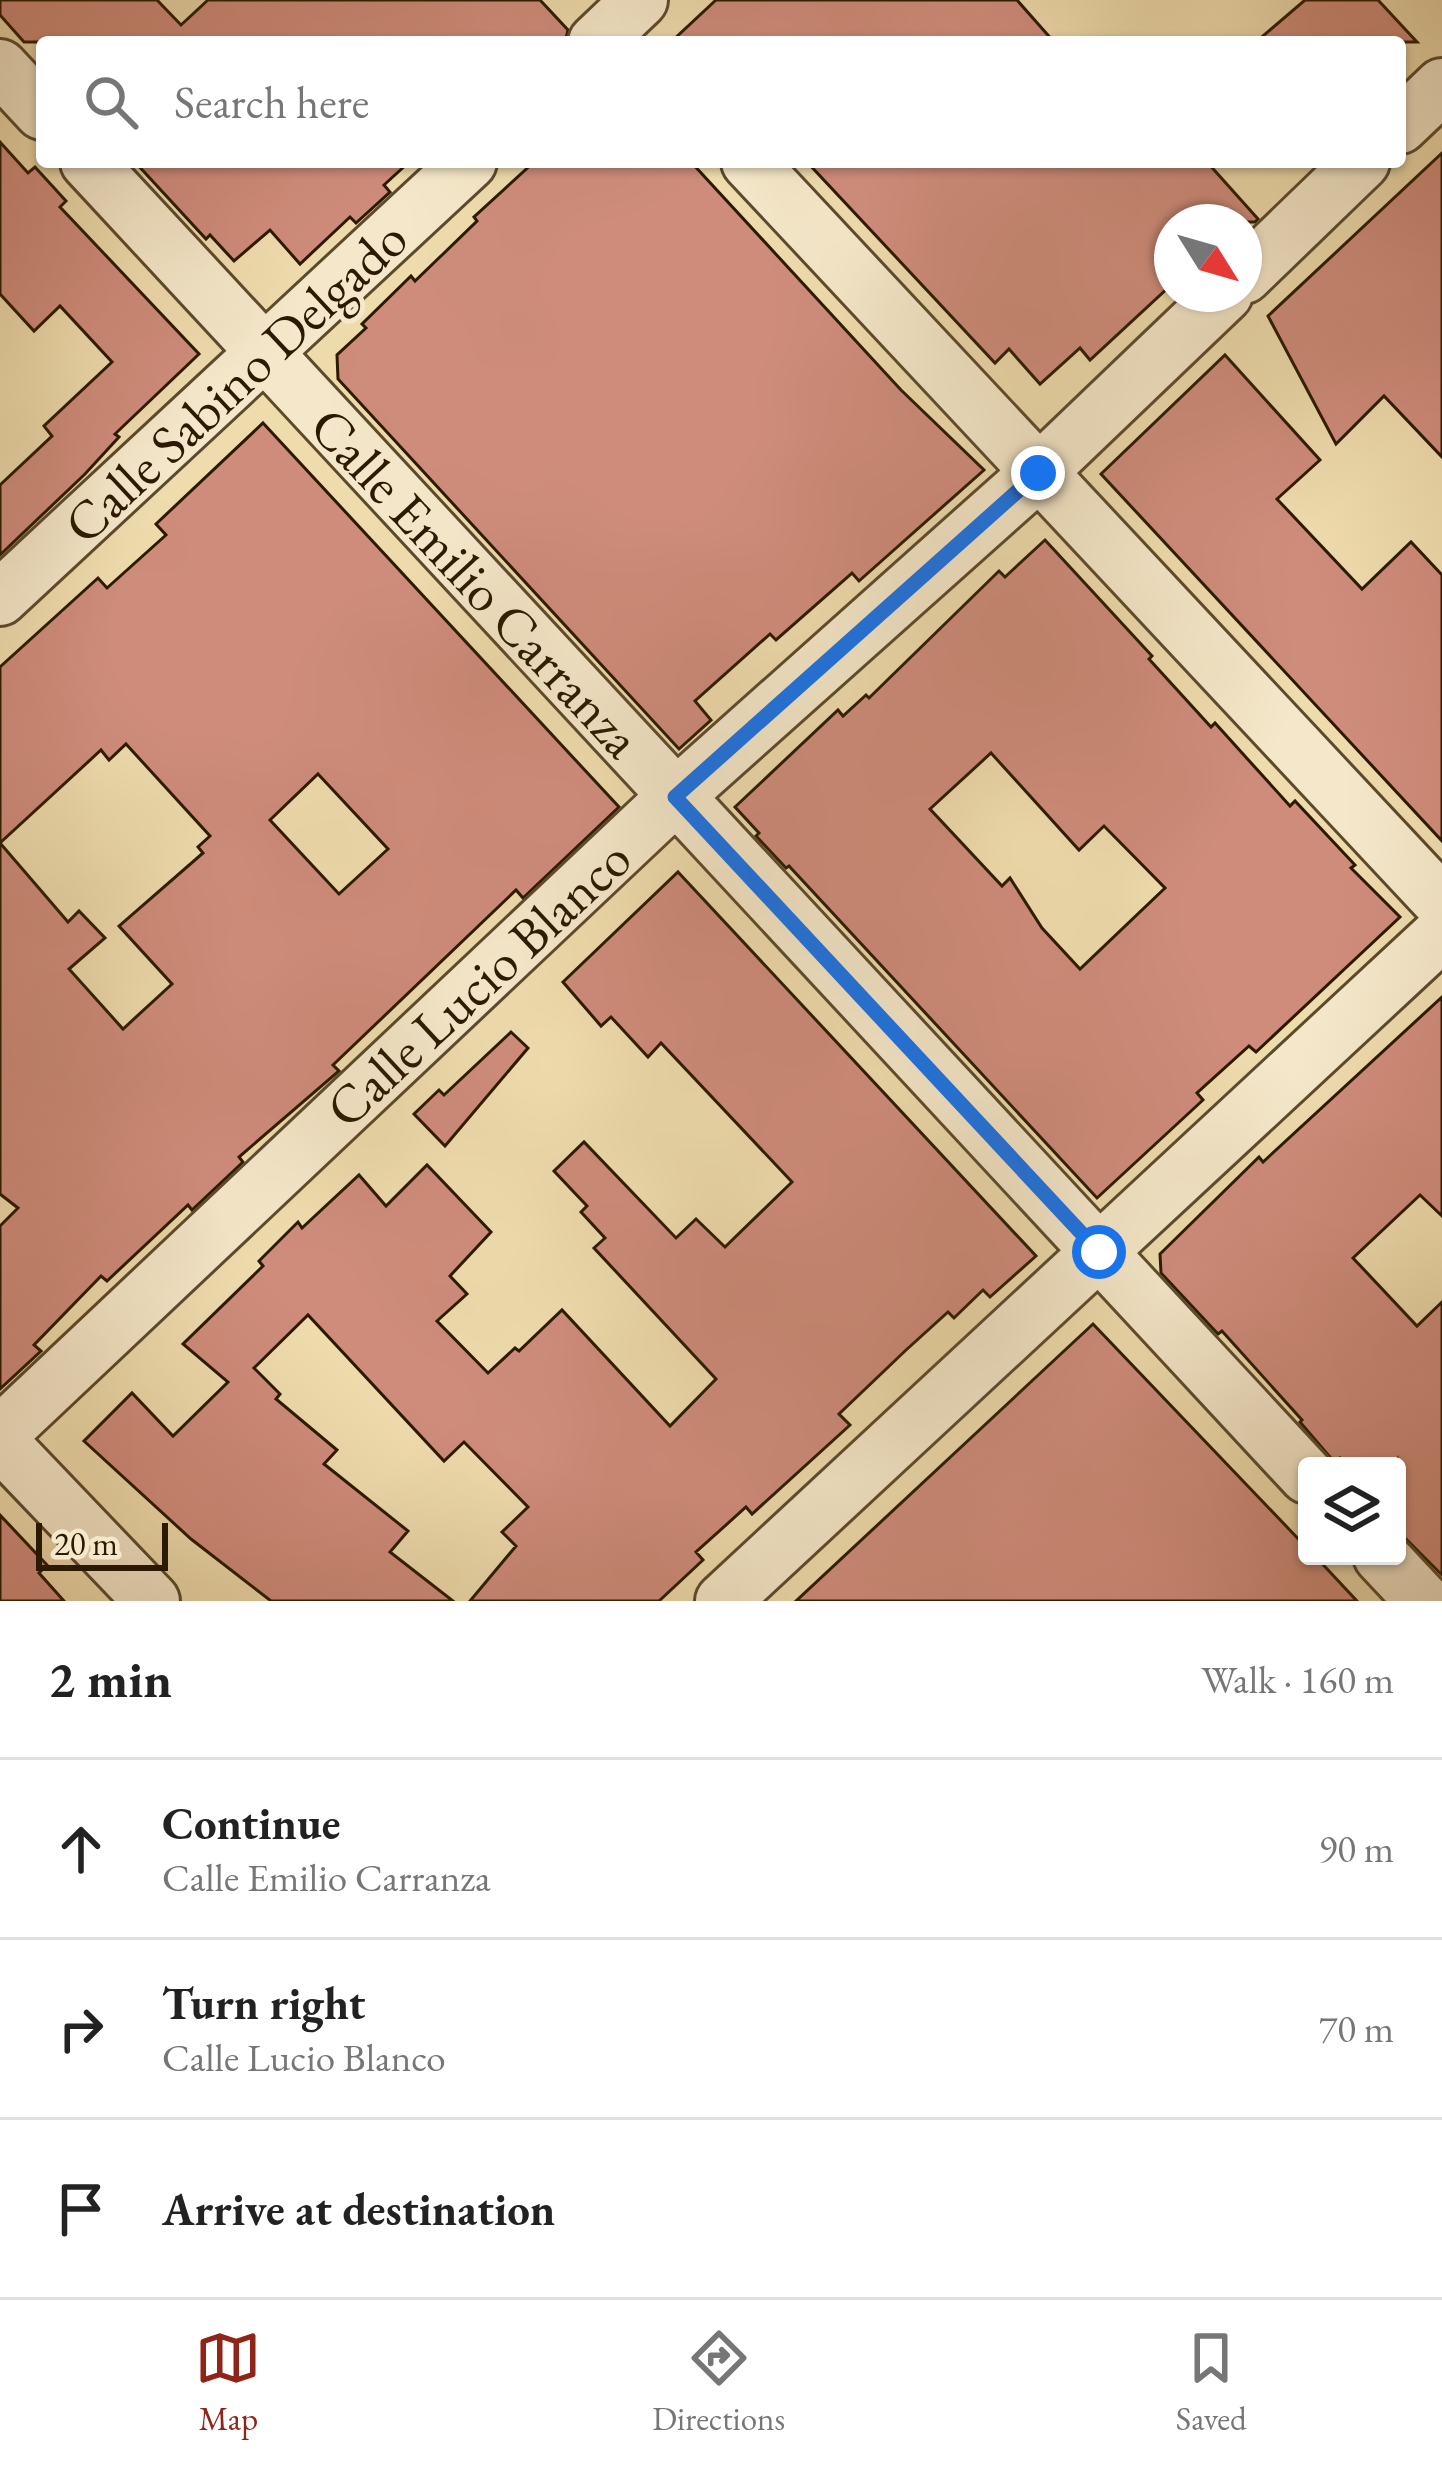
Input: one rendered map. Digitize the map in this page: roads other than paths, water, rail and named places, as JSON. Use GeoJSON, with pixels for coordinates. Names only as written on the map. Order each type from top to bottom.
{"type":"FeatureCollection","features":[{"type":"Feature","properties":{"kind":"street"},"geometry":{"type":"LineString","coordinates":[[0,67],[36,106]]}},
{"type":"Feature","properties":{"kind":"street"},"geometry":{"type":"LineString","coordinates":[[1406,120],[1442,86]]}},
{"type":"Feature","properties":{"kind":"street","name":"Calle Emilio Carranza"},"geometry":{"type":"LineString","coordinates":[[94,168],[1298,1466]]}},
{"type":"Feature","properties":{"kind":"street","name":"Calle Sabino Delgado"},"geometry":{"type":"LineString","coordinates":[[0,598],[463,168]]}},
{"type":"Feature","properties":{"kind":"street"},"geometry":{"type":"LineString","coordinates":[[755,168],[1442,903]]}},
{"type":"Feature","properties":{"kind":"street"},"geometry":{"type":"LineString","coordinates":[[1262,259],[1357,168]]}},
{"type":"Feature","properties":{"kind":"street","name":"Calle Lucio Blanco"},"geometry":{"type":"LineString","coordinates":[[0,1438],[675,797],[1038,473],[1206,312]]}},
{"type":"Feature","properties":{"kind":"street"},"geometry":{"type":"LineString","coordinates":[[723,1601],[1442,933]]}},
{"type":"Feature","properties":{"kind":"street"},"geometry":{"type":"LineString","coordinates":[[0,1438],[152,1601]]}},
{"type":"Feature","properties":{"kind":"street"},"geometry":{"type":"LineString","coordinates":[[1389,1565],[1423,1601]]}}]}
